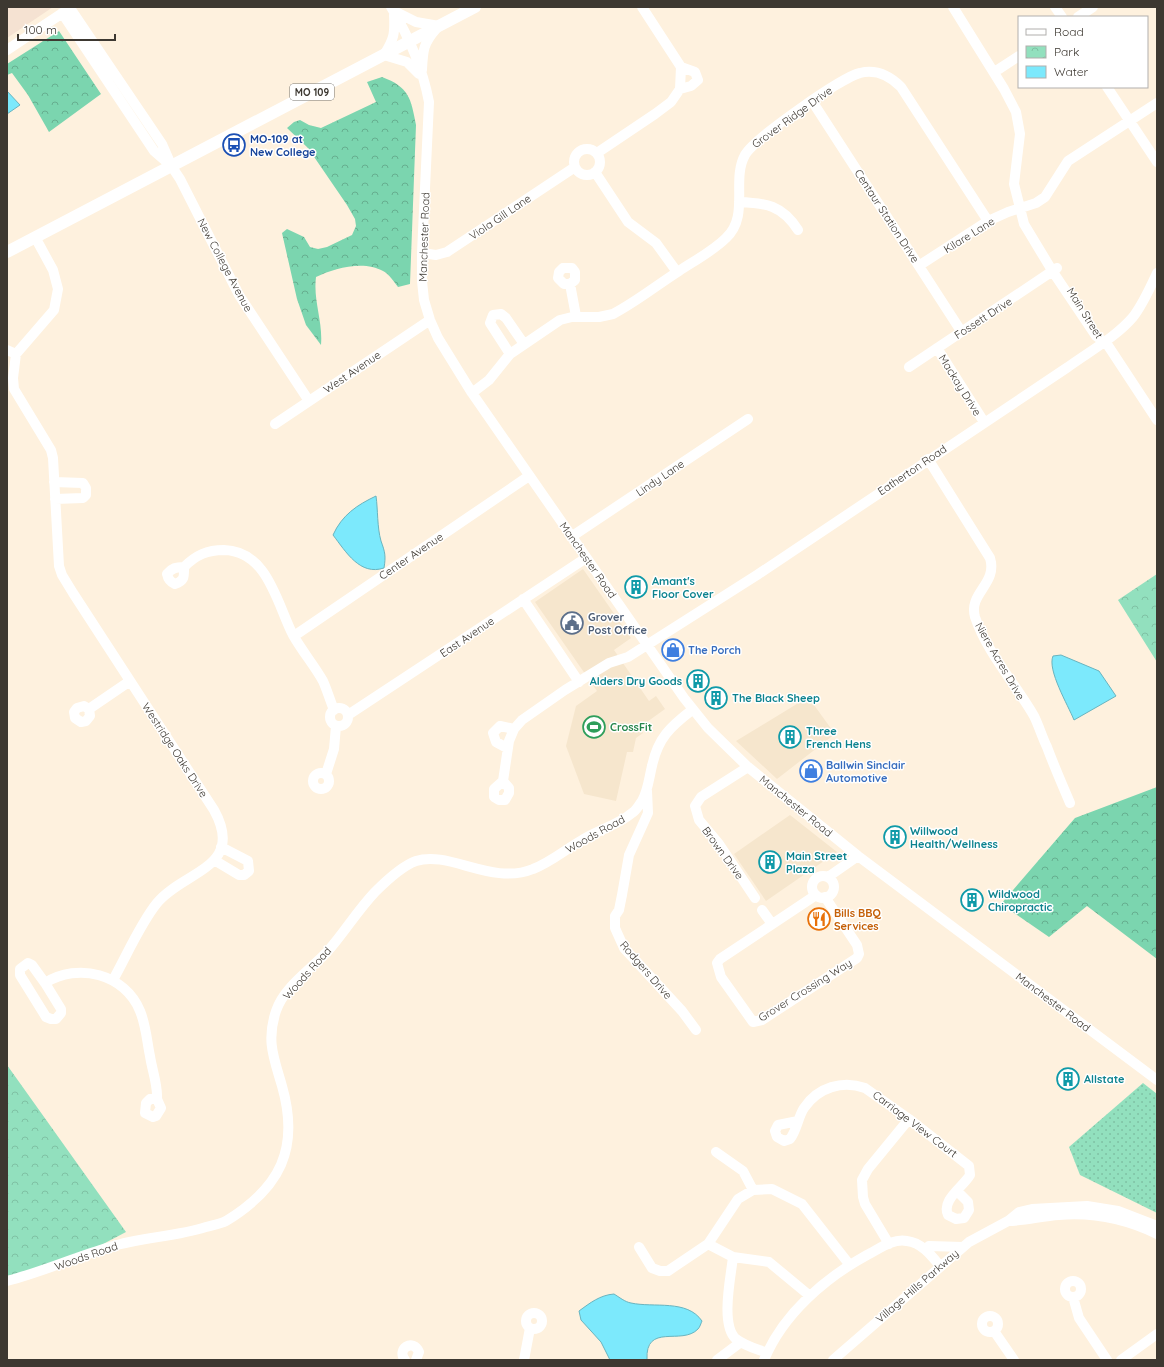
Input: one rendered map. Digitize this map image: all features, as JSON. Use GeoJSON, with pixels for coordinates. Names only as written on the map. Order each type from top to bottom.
{"type":"FeatureCollection","features":[{"type":"Feature","properties":{"kind":"main road","name":"MO 109"},"geometry":{"type":"LineString","coordinates":[[7,252],[172,167],[408,41],[475,7]]}},
{"type":"Feature","properties":{"kind":"street"},"geometry":{"type":"LineString","coordinates":[[597,153],[671,102],[680,89],[681,67],[642,7]]}},
{"type":"Feature","properties":{"kind":"street","name":"Main Street"},"geometry":{"type":"LineString","coordinates":[[953,7],[1004,89],[1016,112],[1020,134],[1014,184],[1022,207],[1055,270],[1100,332],[1104,341],[1157,420]]}},
{"type":"Feature","properties":{"kind":"street","name":"Main Street"},"geometry":{"type":"LineString","coordinates":[[960,7],[1018,100],[1025,123],[1026,151],[1021,179],[1022,207]]}},
{"type":"Feature","properties":{"kind":"street"},"geometry":{"type":"LineString","coordinates":[[1055,7],[1061,16]]}},
{"type":"Feature","properties":{"kind":"street"},"geometry":{"type":"LineString","coordinates":[[1080,16],[1093,7]]}},
{"type":"Feature","properties":{"kind":"street"},"geometry":{"type":"LineString","coordinates":[[392,9],[416,22],[439,26]]}},
{"type":"Feature","properties":{"kind":"street"},"geometry":{"type":"LineString","coordinates":[[392,9],[395,34],[384,55],[407,62],[422,76]]}},
{"type":"Feature","properties":{"kind":"street","name":"Manchester Road"},"geometry":{"type":"LineString","coordinates":[[392,9],[408,41],[427,89],[429,108],[422,252],[422,282],[430,320],[442,345],[472,393],[646,646],[692,710],[722,743],[748,767],[858,856],[1157,1080]]}},
{"type":"Feature","properties":{"kind":"street","name":"New College Avenue"},"geometry":{"type":"LineString","coordinates":[[7,50],[66,11],[162,144],[172,167],[180,179],[239,295],[309,401]]}},
{"type":"Feature","properties":{"kind":"street"},"geometry":{"type":"LineString","coordinates":[[422,76],[423,48],[426,41],[439,26]]}},
{"type":"Feature","properties":{"kind":"street"},"geometry":{"type":"LineString","coordinates":[[999,69],[1018,57]]}},
{"type":"Feature","properties":{"kind":"street"},"geometry":{"type":"LineString","coordinates":[[680,89],[691,86],[698,80],[695,72],[681,67]]}},
{"type":"Feature","properties":{"kind":"street","name":"Grover Ridge Drive"},"geometry":{"type":"LineString","coordinates":[[472,393],[489,380],[510,354],[560,320],[576,316],[599,317],[613,314],[727,238],[738,217],[740,171],[742,162],[749,148],[756,141],[812,101],[843,80],[855,74],[869,72],[888,76],[905,92],[988,221]]}},
{"type":"Feature","properties":{"kind":"street"},"geometry":{"type":"LineString","coordinates":[[1109,88],[1157,162]]}},
{"type":"Feature","properties":{"kind":"street","name":"Centaur Station Drive"},"geometry":{"type":"LineString","coordinates":[[812,101],[920,265],[961,331]]}},
{"type":"Feature","properties":{"kind":"street","name":"Kilare Lane"},"geometry":{"type":"LineString","coordinates":[[920,265],[988,221],[1036,203],[1045,197],[1068,161],[1157,103]]}},
{"type":"Feature","properties":{"kind":"street"},"geometry":{"type":"LineString","coordinates":[[585,149],[597,153],[599,165],[595,172],[584,174],[575,167],[574,159],[578,152],[585,149]]}},
{"type":"Feature","properties":{"kind":"street","name":"Viola Gill Lane"},"geometry":{"type":"LineString","coordinates":[[422,252],[436,255],[447,252],[575,167]]}},
{"type":"Feature","properties":{"kind":"street"},"geometry":{"type":"LineString","coordinates":[[595,172],[628,222],[656,243],[677,272]]}},
{"type":"Feature","properties":{"kind":"street"},"geometry":{"type":"LineString","coordinates":[[739,202],[767,204],[774,207],[788,216],[798,230]]}},
{"type":"Feature","properties":{"kind":"street","name":"Westridge Oaks Drive"},"geometry":{"type":"LineString","coordinates":[[35,237],[57,280],[57,298],[54,310],[48,318],[12,352],[13,378],[14,389],[51,450],[55,499],[57,556],[62,575],[214,810],[222,828],[221,847],[214,860],[157,903],[113,980]]}},
{"type":"Feature","properties":{"kind":"street","name":"Fossett Drive"},"geometry":{"type":"LineString","coordinates":[[909,367],[961,331],[1055,270]]}},
{"type":"Feature","properties":{"kind":"street","name":"Eatherton Road"},"geometry":{"type":"LineString","coordinates":[[514,729],[522,720],[564,690],[609,662],[628,657],[757,575],[1104,341],[1132,318],[1139,309],[1157,273]]}},
{"type":"Feature","properties":{"kind":"street"},"geometry":{"type":"LineString","coordinates":[[570,284],[576,316]]}},
{"type":"Feature","properties":{"kind":"street"},"geometry":{"type":"LineString","coordinates":[[510,354],[490,323],[493,315],[498,313],[504,316],[524,344]]}},
{"type":"Feature","properties":{"kind":"street","name":"West Avenue"},"geometry":{"type":"LineString","coordinates":[[275,424],[430,320]]}},
{"type":"Feature","properties":{"kind":"street","name":"Mackay Drive"},"geometry":{"type":"LineString","coordinates":[[937,348],[984,422]]}},
{"type":"Feature","properties":{"kind":"street","name":"Lindy Lane"},"geometry":{"type":"LineString","coordinates":[[571,537],[748,419]]}},
{"type":"Feature","properties":{"kind":"street","name":"Niere Acres Drive"},"geometry":{"type":"LineString","coordinates":[[928,459],[990,558],[992,567],[989,578],[975,601],[974,615],[979,628],[1034,717],[1070,803]]}},
{"type":"Feature","properties":{"kind":"street","name":"Center Avenue"},"geometry":{"type":"LineString","coordinates":[[294,636],[529,476]]}},
{"type":"Feature","properties":{"kind":"street"},"geometry":{"type":"LineString","coordinates":[[54,482],[83,483],[87,490],[86,495],[83,498],[55,499]]}},
{"type":"Feature","properties":{"kind":"street"},"geometry":{"type":"LineString","coordinates":[[184,567],[200,554],[212,550],[231,550],[246,556],[258,565],[265,574],[294,636],[322,681],[334,710]]}},
{"type":"Feature","properties":{"kind":"street","name":"East Avenue"},"geometry":{"type":"LineString","coordinates":[[336,726],[342,726],[346,723],[348,715],[586,558]]}},
{"type":"Feature","properties":{"kind":"street"},"geometry":{"type":"LineString","coordinates":[[523,599],[579,682]]}},
{"type":"Feature","properties":{"kind":"street"},"geometry":{"type":"LineString","coordinates":[[89,709],[130,681]]}},
{"type":"Feature","properties":{"kind":"street"},"geometry":{"type":"LineString","coordinates":[[326,774],[334,749],[336,726],[330,717],[334,710],[343,708],[348,715]]}},
{"type":"Feature","properties":{"kind":"street","name":"Woods Road"},"geometry":{"type":"LineString","coordinates":[[7,1282],[65,1264],[111,1246],[190,1233],[223,1222],[244,1208],[267,1187],[276,1175],[282,1165],[287,1150],[286,1106],[271,1052],[273,1027],[277,1008],[290,989],[328,951],[374,894],[416,861],[433,859],[491,873],[512,874],[532,869],[584,838],[634,813],[647,789],[658,743],[667,730],[692,710]]}},
{"type":"Feature","properties":{"kind":"street"},"geometry":{"type":"LineString","coordinates":[[504,781],[507,748],[514,729],[500,726],[493,733],[496,742],[507,748]]}},
{"type":"Feature","properties":{"kind":"street","name":"Brown Drive"},"geometry":{"type":"LineString","coordinates":[[748,767],[701,797],[695,806],[699,820],[719,844],[755,898]]}},
{"type":"Feature","properties":{"kind":"street","name":"Rodgers Drive"},"geometry":{"type":"LineString","coordinates":[[647,789],[648,813],[629,855],[619,910],[615,916],[615,928],[624,948],[682,1011],[696,1030]]}},
{"type":"Feature","properties":{"kind":"street"},"geometry":{"type":"LineString","coordinates":[[214,860],[239,875],[244,875],[249,871],[248,861],[221,847]]}},
{"type":"Feature","properties":{"kind":"street"},"geometry":{"type":"LineString","coordinates":[[828,877],[858,856]]}},
{"type":"Feature","properties":{"kind":"street"},"geometry":{"type":"LineString","coordinates":[[822,876],[828,877],[833,882],[834,888],[831,894],[821,896],[813,885],[816,879],[822,876]]}},
{"type":"Feature","properties":{"kind":"street","name":"Grover Crossing Way"},"geometry":{"type":"LineString","coordinates":[[821,896],[858,945],[857,958],[762,1020],[753,1022],[721,976],[717,964],[720,959],[772,924],[821,896]]}},
{"type":"Feature","properties":{"kind":"street"},"geometry":{"type":"LineString","coordinates":[[762,910],[772,924]]}},
{"type":"Feature","properties":{"kind":"street"},"geometry":{"type":"LineString","coordinates":[[28,964],[32,965],[45,983],[61,1009],[61,1013],[56,1019],[52,1020],[46,1017],[20,975],[20,968],[28,964]]}},
{"type":"Feature","properties":{"kind":"street"},"geometry":{"type":"LineString","coordinates":[[45,983],[63,975],[86,972],[98,974],[113,980],[132,997],[141,1012],[157,1099]]}},
{"type":"Feature","properties":{"kind":"street","name":"Carriage View Court"},"geometry":{"type":"LineString","coordinates":[[798,1121],[804,1108],[826,1089],[843,1084],[858,1085],[865,1088],[909,1119],[969,1166],[970,1175],[957,1191]]}},
{"type":"Feature","properties":{"kind":"street"},"geometry":{"type":"LineString","coordinates":[[886,1242],[877,1229],[877,1225],[863,1197],[862,1180],[868,1169],[909,1119]]}},
{"type":"Feature","properties":{"kind":"street"},"geometry":{"type":"LineString","coordinates":[[716,1152],[743,1171],[753,1190]]}},
{"type":"Feature","properties":{"kind":"street"},"geometry":{"type":"LineString","coordinates":[[639,1247],[652,1268],[664,1272],[675,1267],[708,1244],[738,1199],[753,1190],[761,1188],[777,1190],[802,1204],[849,1264]]}},
{"type":"Feature","properties":{"kind":"street","name":"Village Hills Parkway"},"geometry":{"type":"LineString","coordinates":[[833,1360],[963,1247],[979,1236],[1008,1221],[1019,1212],[1032,1209],[1087,1206],[1118,1211],[1157,1226]]}},
{"type":"Feature","properties":{"kind":"street","name":"Village Hills Parkway"},"geometry":{"type":"LineString","coordinates":[[1008,1221],[1022,1221],[1043,1216],[1074,1214],[1102,1216],[1130,1222],[1157,1234]]}},
{"type":"Feature","properties":{"kind":"street"},"geometry":{"type":"LineString","coordinates":[[733,1257],[728,1300],[728,1319],[735,1338],[766,1357],[779,1330],[810,1296],[849,1264],[886,1242],[901,1235],[916,1238],[929,1246],[942,1264]]}},
{"type":"Feature","properties":{"kind":"street"},"geometry":{"type":"LineString","coordinates":[[886,1242],[900,1240],[908,1241],[920,1246],[942,1264]]}},
{"type":"Feature","properties":{"kind":"street"},"geometry":{"type":"LineString","coordinates":[[708,1244],[733,1257],[769,1262],[776,1265],[810,1296]]}},
{"type":"Feature","properties":{"kind":"street"},"geometry":{"type":"LineString","coordinates":[[929,1246],[963,1247]]}},
{"type":"Feature","properties":{"kind":"street"},"geometry":{"type":"LineString","coordinates":[[1073,1297],[1079,1318],[1107,1360]]}},
{"type":"Feature","properties":{"kind":"street"},"geometry":{"type":"LineString","coordinates":[[524,1360],[530,1328]]}},
{"type":"Feature","properties":{"kind":"street"},"geometry":{"type":"LineString","coordinates":[[994,1331],[1014,1360]]}},
{"type":"Feature","properties":{"kind":"street"},"geometry":{"type":"LineString","coordinates":[[1121,1360],[1157,1334]]}},
{"type":"Feature","properties":{"kind":"street"},"geometry":{"type":"LineString","coordinates":[[717,1360],[741,1342]]}},
{"type":"Feature","properties":{"kind":"street"},"geometry":{"type":"LineString","coordinates":[[406,1360],[402,1356],[402,1351],[406,1346],[411,1345],[416,1347],[419,1352],[416,1360]]}},
{"type":"Feature","properties":{"kind":"shaded area"},"geometry":{"type":"Polygon","coordinates":[[[7,7],[53,7],[7,38],[7,7]]]}},
{"type":"Feature","properties":{"kind":"shaded area"},"geometry":{"type":"Polygon","coordinates":[[[583,569],[631,638],[614,650],[649,701],[656,696],[665,709],[640,727],[643,733],[636,738],[633,752],[627,752],[616,801],[584,794],[566,746],[576,706],[597,691],[535,602],[583,569]]]}},
{"type":"Feature","properties":{"kind":"shaded area"},"geometry":{"type":"Polygon","coordinates":[[[805,699],[814,705],[835,734],[777,779],[736,741],[805,699]]]}},
{"type":"Feature","properties":{"kind":"shaded area"},"geometry":{"type":"Polygon","coordinates":[[[790,815],[837,852],[766,901],[734,854],[790,815]]]}},
{"type":"Feature","properties":{"kind":"green space"},"geometry":{"type":"Polygon","coordinates":[[[59,31],[101,94],[49,132],[28,95],[12,73],[7,75],[7,64],[59,31]]]}},
{"type":"Feature","properties":{"kind":"green space"},"geometry":{"type":"Polygon","coordinates":[[[382,77],[403,89],[410,101],[416,125],[410,284],[398,287],[385,272],[367,266],[349,266],[316,277],[315,286],[321,328],[321,345],[306,325],[297,299],[282,233],[287,229],[304,237],[310,247],[318,249],[327,247],[352,235],[356,226],[355,219],[308,148],[287,128],[294,122],[300,120],[309,125],[321,128],[376,102],[367,82],[382,77]]]}},
{"type":"Feature","properties":{"kind":"green space"},"geometry":{"type":"Polygon","coordinates":[[[1157,574],[1157,662],[1118,600],[1157,574]]]}},
{"type":"Feature","properties":{"kind":"green space"},"geometry":{"type":"Polygon","coordinates":[[[1157,787],[1157,959],[1087,906],[1049,937],[1001,904],[1075,818],[1157,787]]]}},
{"type":"Feature","properties":{"kind":"green space"},"geometry":{"type":"Polygon","coordinates":[[[7,1065],[126,1232],[65,1264],[7,1276],[7,1065]]]}},
{"type":"Feature","properties":{"kind":"green space"},"geometry":{"type":"Polygon","coordinates":[[[1143,1083],[1157,1094],[1157,1213],[1080,1175],[1069,1147],[1143,1083]]]}},
{"type":"Feature","properties":{"kind":"water"},"geometry":{"type":"Polygon","coordinates":[[[7,91],[20,105],[7,114],[7,91]]]}},
{"type":"Feature","properties":{"kind":"water"},"geometry":{"type":"Polygon","coordinates":[[[376,496],[379,530],[385,557],[384,568],[375,570],[361,566],[354,561],[333,535],[341,522],[351,511],[376,496]]]}},
{"type":"Feature","properties":{"kind":"water"},"geometry":{"type":"Polygon","coordinates":[[[1061,655],[1099,671],[1116,696],[1074,720],[1059,688],[1053,670],[1053,656],[1061,655]]]}},
{"type":"Feature","properties":{"kind":"water"},"geometry":{"type":"Polygon","coordinates":[[[614,1294],[624,1301],[631,1303],[679,1307],[696,1314],[702,1321],[698,1329],[691,1334],[658,1338],[652,1342],[648,1348],[647,1360],[610,1360],[601,1342],[581,1320],[579,1311],[591,1302],[614,1294]]]}},
{"type":"Feature","properties":{"kind":"place","name":"MO-109 at New College"},"geometry":{"type":"Point","coordinates":[234,145]}},
{"type":"Feature","properties":{"kind":"place","name":"Amant's Floor Cover"},"geometry":{"type":"Point","coordinates":[636,587]}},
{"type":"Feature","properties":{"kind":"place","name":"Grover Post Office"},"geometry":{"type":"Point","coordinates":[572,623]}},
{"type":"Feature","properties":{"kind":"place","name":"The Porch"},"geometry":{"type":"Point","coordinates":[673,650]}},
{"type":"Feature","properties":{"kind":"place","name":"Alders Dry Goods"},"geometry":{"type":"Point","coordinates":[698,681]}},
{"type":"Feature","properties":{"kind":"place","name":"The Black Sheep"},"geometry":{"type":"Point","coordinates":[716,698]}},
{"type":"Feature","properties":{"kind":"place","name":"CrossFit"},"geometry":{"type":"Point","coordinates":[594,727]}},
{"type":"Feature","properties":{"kind":"place","name":"Three French Hens"},"geometry":{"type":"Point","coordinates":[790,737]}},
{"type":"Feature","properties":{"kind":"place","name":"Ballwin Sinclair Automotive"},"geometry":{"type":"Point","coordinates":[811,771]}},
{"type":"Feature","properties":{"kind":"place","name":"Willwood Health/Wellness"},"geometry":{"type":"Point","coordinates":[895,837]}},
{"type":"Feature","properties":{"kind":"place","name":"Main Street Plaza"},"geometry":{"type":"Point","coordinates":[770,862]}},
{"type":"Feature","properties":{"kind":"place","name":"Wildwood Chiropractic"},"geometry":{"type":"Point","coordinates":[972,900]}},
{"type":"Feature","properties":{"kind":"place","name":"Bills BBQ Services"},"geometry":{"type":"Point","coordinates":[819,919]}},
{"type":"Feature","properties":{"kind":"place","name":"Allstate"},"geometry":{"type":"Point","coordinates":[1068,1079]}}]}
